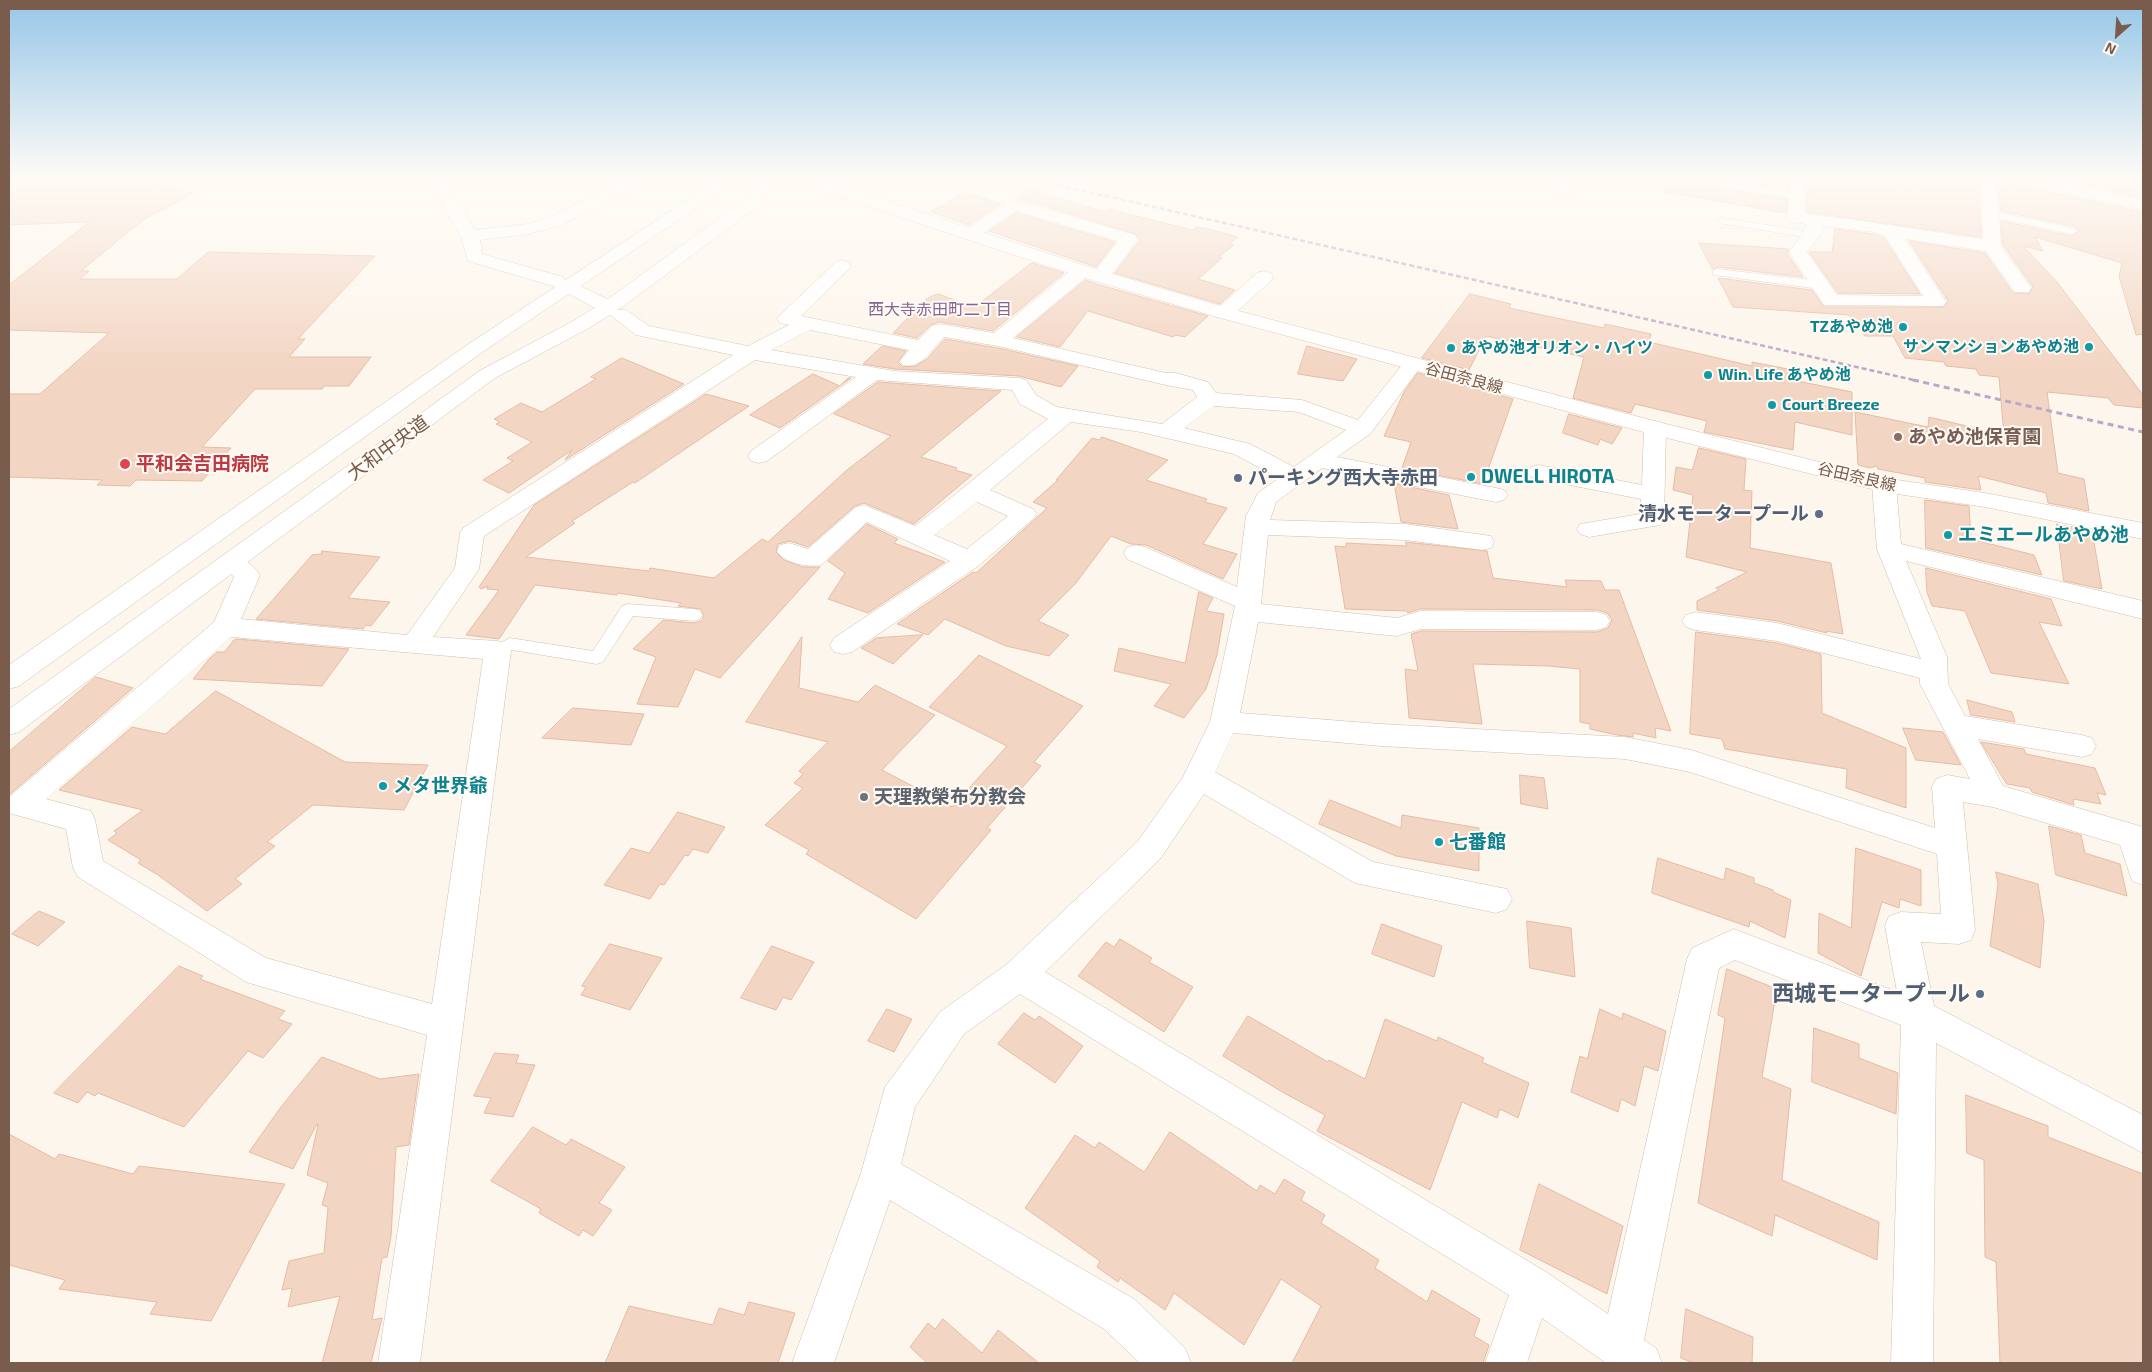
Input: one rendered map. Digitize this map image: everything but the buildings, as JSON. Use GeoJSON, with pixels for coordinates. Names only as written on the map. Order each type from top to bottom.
{"type":"FeatureCollection","features":[{"type":"Feature","properties":{"kind":"street"},"geometry":{"type":"LineString","coordinates":[[471,242],[474,257],[556,281]]}},
{"type":"Feature","properties":{"kind":"street","name":"大和中央道"},"geometry":{"type":"LineString","coordinates":[[9,679],[477,347],[636,242]]}},
{"type":"Feature","properties":{"kind":"street","name":"大和中央道"},"geometry":{"type":"LineString","coordinates":[[9,724],[232,563],[488,374],[582,324],[618,301],[698,242]]}},
{"type":"Feature","properties":{"kind":"street","name":"谷田奈良線"},"geometry":{"type":"LineString","coordinates":[[993,242],[1091,274],[1224,313],[1655,428],[1884,485],[1985,500],[2143,531]]}},
{"type":"Feature","properties":{"kind":"street"},"geometry":{"type":"LineString","coordinates":[[998,340],[1091,274],[1126,242]]}},
{"type":"Feature","properties":{"kind":"street"},"geometry":{"type":"LineString","coordinates":[[1805,242],[1798,252],[1831,301],[1936,302],[1898,242]]}},
{"type":"Feature","properties":{"kind":"street"},"geometry":{"type":"LineString","coordinates":[[1964,242],[1992,246]]}},
{"type":"Feature","properties":{"kind":"street"},"geometry":{"type":"LineString","coordinates":[[1992,242],[1992,246],[2022,288]]}},
{"type":"Feature","properties":{"kind":"street"},"geometry":{"type":"LineString","coordinates":[[842,266],[787,319],[922,347]]}},
{"type":"Feature","properties":{"kind":"street"},"geometry":{"type":"LineString","coordinates":[[1224,313],[1264,278]]}},
{"type":"Feature","properties":{"kind":"street"},"geometry":{"type":"LineString","coordinates":[[576,290],[600,303]]}},
{"type":"Feature","properties":{"kind":"street"},"geometry":{"type":"LineString","coordinates":[[619,314],[643,331],[751,353],[895,377],[1019,384],[1028,400],[1051,413],[1141,425],[1242,449],[1296,478]]}},
{"type":"Feature","properties":{"kind":"street"},"geometry":{"type":"LineString","coordinates":[[414,644],[467,569],[472,532],[751,353],[807,324]]}},
{"type":"Feature","properties":{"kind":"street"},"geometry":{"type":"LineString","coordinates":[[895,377],[939,330],[998,340],[1201,386],[1209,399]]}},
{"type":"Feature","properties":{"kind":"street"},"geometry":{"type":"LineString","coordinates":[[813,1363],[880,1173],[898,1100],[952,1022],[1018,975],[1149,850],[1198,776],[1224,722],[1247,607],[1258,516],[1266,498],[1362,429],[1413,364]]}},
{"type":"Feature","properties":{"kind":"street"},"geometry":{"type":"LineString","coordinates":[[759,456],[874,373]]}},
{"type":"Feature","properties":{"kind":"street"},"geometry":{"type":"LineString","coordinates":[[1166,432],[1209,399],[1302,406],[1362,429]]}},
{"type":"Feature","properties":{"kind":"street"},"geometry":{"type":"LineString","coordinates":[[917,536],[975,492],[993,474],[1066,415]]}},
{"type":"Feature","properties":{"kind":"street"},"geometry":{"type":"LineString","coordinates":[[1589,529],[1652,520],[1655,428]]}},
{"type":"Feature","properties":{"kind":"street"},"geometry":{"type":"LineString","coordinates":[[1320,460],[1496,495]]}},
{"type":"Feature","properties":{"kind":"street"},"geometry":{"type":"LineString","coordinates":[[1539,472],[1653,494]]}},
{"type":"Feature","properties":{"kind":"street"},"geometry":{"type":"LineString","coordinates":[[1884,485],[1890,549],[1934,657],[1934,684],[1993,795]]}},
{"type":"Feature","properties":{"kind":"street"},"geometry":{"type":"LineString","coordinates":[[843,645],[969,560],[1025,514],[975,492]]}},
{"type":"Feature","properties":{"kind":"street"},"geometry":{"type":"LineString","coordinates":[[789,551],[812,559],[864,512],[969,560]]}},
{"type":"Feature","properties":{"kind":"street"},"geometry":{"type":"LineString","coordinates":[[1256,527],[1405,532],[1482,542]]}},
{"type":"Feature","properties":{"kind":"street"},"geometry":{"type":"LineString","coordinates":[[1890,549],[2143,610]]}},
{"type":"Feature","properties":{"kind":"street"},"geometry":{"type":"LineString","coordinates":[[1136,553],[1247,607],[1397,627],[1420,620],[1597,621]]}},
{"type":"Feature","properties":{"kind":"street"},"geometry":{"type":"LineString","coordinates":[[14,804],[225,627],[247,575],[232,563]]}},
{"type":"Feature","properties":{"kind":"street"},"geometry":{"type":"LineString","coordinates":[[1695,621],[1777,632],[1934,672]]}},
{"type":"Feature","properties":{"kind":"street"},"geometry":{"type":"LineString","coordinates":[[225,627],[498,651],[399,1363]]}},
{"type":"Feature","properties":{"kind":"street"},"geometry":{"type":"LineString","coordinates":[[1224,722],[1382,735],[1626,748],[1691,761],[1952,846]]}},
{"type":"Feature","properties":{"kind":"street"},"geometry":{"type":"LineString","coordinates":[[1956,725],[2082,746]]}},
{"type":"Feature","properties":{"kind":"street"},"geometry":{"type":"LineString","coordinates":[[1198,776],[1366,874],[1496,898]]}},
{"type":"Feature","properties":{"kind":"street"},"geometry":{"type":"LineString","coordinates":[[1912,1363],[1919,1016],[1901,926],[1959,930],[1947,787],[1993,795],[2133,836],[2143,872]]}},
{"type":"Feature","properties":{"kind":"street"},"geometry":{"type":"LineString","coordinates":[[14,804],[80,820],[89,868],[258,971],[446,1024]]}},
{"type":"Feature","properties":{"kind":"street"},"geometry":{"type":"LineString","coordinates":[[1018,975],[1532,1286],[1631,1356],[1704,959],[1734,944],[1919,1016],[2143,1135]]}},
{"type":"Feature","properties":{"kind":"street"},"geometry":{"type":"LineString","coordinates":[[880,1173],[1120,1314],[1170,1363]]}},
{"type":"Feature","properties":{"kind":"street"},"geometry":{"type":"LineString","coordinates":[[1506,1363],[1532,1286]]}},
{"type":"Feature","properties":{"kind":"lane"},"geometry":{"type":"LineString","coordinates":[[1717,273],[1820,285]]}},
{"type":"Feature","properties":{"kind":"lane"},"geometry":{"type":"LineString","coordinates":[[498,651],[510,644],[597,658],[628,610],[694,615]]}},
{"type":"Feature","properties":{"kind":"railway"},"geometry":{"type":"LineString","coordinates":[[1308,242],[1918,381]]}},
{"type":"Feature","properties":{"kind":"railway"},"geometry":{"type":"LineString","coordinates":[[1913,380],[2143,432]]}},
{"type":"Feature","properties":{"kind":"place","name":"TZあやめ池"},"geometry":{"type":"Point","coordinates":[1903,327]}},
{"type":"Feature","properties":{"kind":"place","name":"サンマンションあやめ池"},"geometry":{"type":"Point","coordinates":[2089,347]}},
{"type":"Feature","properties":{"kind":"place","name":"あやめ池オリオン・ハイツ"},"geometry":{"type":"Point","coordinates":[1451,348]}},
{"type":"Feature","properties":{"kind":"place","name":"Win. Life あやめ池"},"geometry":{"type":"Point","coordinates":[1708,375]}},
{"type":"Feature","properties":{"kind":"place","name":"Court Breeze"},"geometry":{"type":"Point","coordinates":[1772,405]}},
{"type":"Feature","properties":{"kind":"place","name":"あやめ池保育園"},"geometry":{"type":"Point","coordinates":[1898,437]}},
{"type":"Feature","properties":{"kind":"place","name":"平和会吉田病院"},"geometry":{"type":"Point","coordinates":[125,464]}},
{"type":"Feature","properties":{"kind":"place","name":"DWELL HIROTA"},"geometry":{"type":"Point","coordinates":[1471,477]}},
{"type":"Feature","properties":{"kind":"place","name":"パーキング西大寺赤田"},"geometry":{"type":"Point","coordinates":[1238,478]}},
{"type":"Feature","properties":{"kind":"place","name":"清水モータープール"},"geometry":{"type":"Point","coordinates":[1819,514]}},
{"type":"Feature","properties":{"kind":"place","name":"エミエールあやめ池"},"geometry":{"type":"Point","coordinates":[1948,535]}},
{"type":"Feature","properties":{"kind":"place","name":"メタ世界爺"},"geometry":{"type":"Point","coordinates":[383,786]}},
{"type":"Feature","properties":{"kind":"place","name":"天理教榮布分教会"},"geometry":{"type":"Point","coordinates":[864,797]}},
{"type":"Feature","properties":{"kind":"place","name":"七番館"},"geometry":{"type":"Point","coordinates":[1439,842]}},
{"type":"Feature","properties":{"kind":"place","name":"西城モータープール"},"geometry":{"type":"Point","coordinates":[1980,994]}},
{"type":"Feature","properties":{"kind":"district","name":"西大寺赤田町二丁目"},"geometry":{"type":"Point","coordinates":[940,310]}}]}
